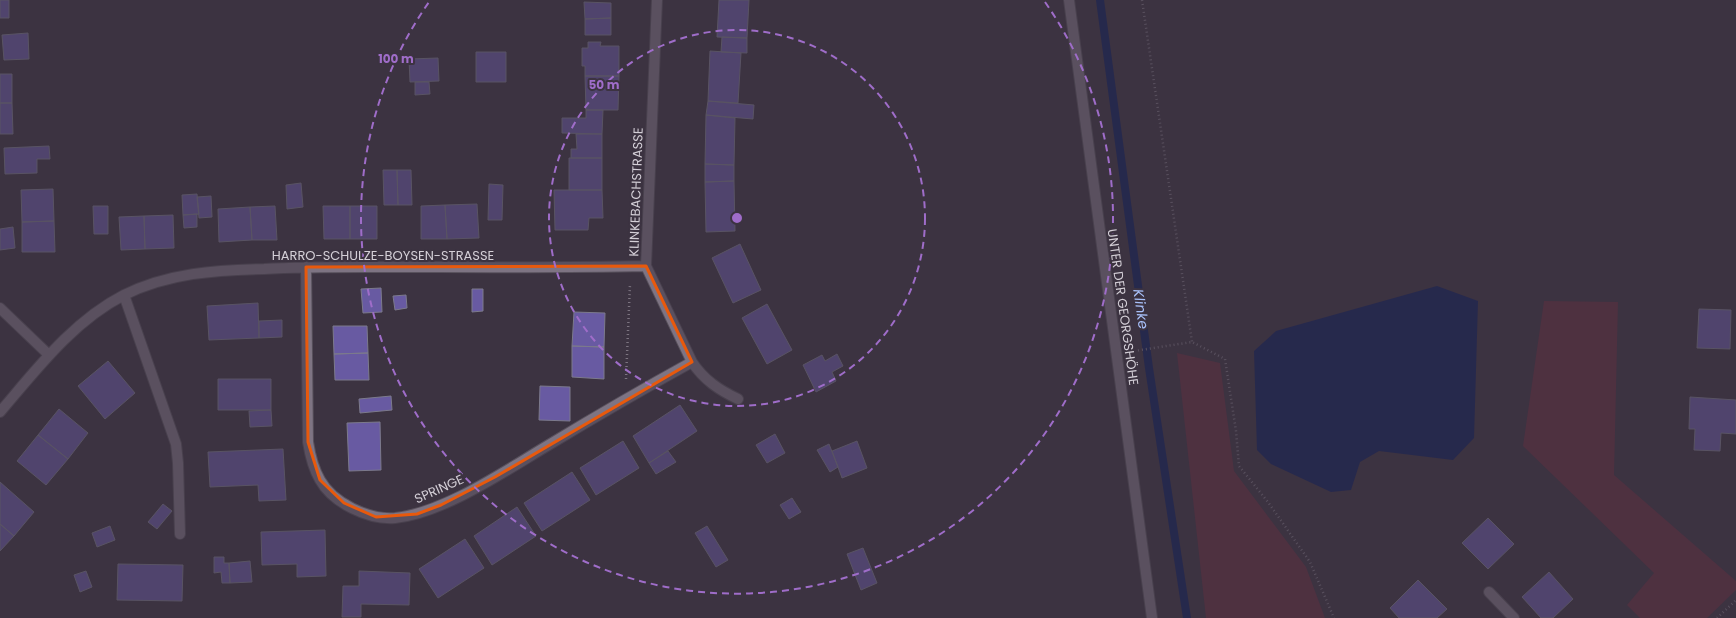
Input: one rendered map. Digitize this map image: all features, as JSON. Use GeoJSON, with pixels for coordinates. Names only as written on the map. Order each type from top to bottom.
{"type":"FeatureCollection","features":[{"type":"Feature","properties":{"kind":"street","name":"KLINKEBACHSTRASSE"},"geometry":{"type":"LineString","coordinates":[[657,0],[646,266],[699,374],[710,383],[738,399]]}},
{"type":"Feature","properties":{"kind":"street","name":"UNTER DER GEORGSHÖHE"},"geometry":{"type":"LineString","coordinates":[[1069,0],[1152,618]]}},
{"type":"Feature","properties":{"kind":"street","name":"HARRO-SCHULZE-BOYSEN-STRASSE"},"geometry":{"type":"LineString","coordinates":[[0,412],[48,355],[101,309],[124,295],[146,285],[172,278],[211,270],[306,267],[646,266]]}},
{"type":"Feature","properties":{"kind":"street","name":"SPRINGE"},"geometry":{"type":"LineString","coordinates":[[306,267],[308,442],[310,455],[320,480],[328,491],[344,503],[376,517],[394,518],[417,514],[441,505],[495,477],[692,362]]}},
{"type":"Feature","properties":{"kind":"street"},"geometry":{"type":"LineString","coordinates":[[124,295],[176,444],[180,534]]}},
{"type":"Feature","properties":{"kind":"street"},"geometry":{"type":"LineString","coordinates":[[0,308],[48,355]]}},
{"type":"Feature","properties":{"kind":"street"},"geometry":{"type":"LineString","coordinates":[[1489,592],[1514,618]]}},
{"type":"Feature","properties":{"kind":"path"},"geometry":{"type":"LineString","coordinates":[[1142,0],[1192,342]]}},
{"type":"Feature","properties":{"kind":"path"},"geometry":{"type":"LineString","coordinates":[[625,400],[631,267]]}},
{"type":"Feature","properties":{"kind":"path"},"geometry":{"type":"LineString","coordinates":[[1135,351],[1192,342],[1225,359],[1236,431],[1239,466],[1268,502],[1310,562],[1334,618]]}},
{"type":"Feature","properties":{"kind":"path"},"geometry":{"type":"LineString","coordinates":[[1717,618],[1736,600]]}},
{"type":"Feature","properties":{"kind":"highlighted area"},"geometry":{"type":"Polygon","coordinates":[[[646,266],[692,362],[495,477],[441,505],[417,514],[376,517],[344,503],[320,480],[308,442],[306,267],[646,266]]]}},
{"type":"Feature","properties":{"kind":"shaded area"},"geometry":{"type":"Polygon","coordinates":[[[1437,286],[1478,301],[1474,438],[1453,460],[1379,451],[1360,462],[1351,490],[1331,492],[1271,464],[1257,450],[1254,351],[1276,331],[1437,286]]]}},
{"type":"Feature","properties":{"kind":"shaded area"},"geometry":{"type":"Polygon","coordinates":[[[1544,301],[1618,302],[1614,475],[1736,581],[1736,590],[1707,618],[1640,618],[1627,605],[1654,573],[1523,446],[1544,301]]]}},
{"type":"Feature","properties":{"kind":"shaded area"},"geometry":{"type":"Polygon","coordinates":[[[1177,353],[1220,363],[1234,471],[1306,567],[1325,618],[1206,618],[1177,353]]]}},
{"type":"Feature","properties":{"kind":"building"},"geometry":{"type":"Polygon","coordinates":[[[0,0],[9,0],[9,18],[0,18],[0,0]]]}},
{"type":"Feature","properties":{"kind":"building"},"geometry":{"type":"Polygon","coordinates":[[[719,0],[749,0],[747,38],[717,37],[719,0]]]}},
{"type":"Feature","properties":{"kind":"building"},"geometry":{"type":"Polygon","coordinates":[[[584,2],[611,3],[611,18],[585,19],[584,2]]]}},
{"type":"Feature","properties":{"kind":"building"},"geometry":{"type":"Polygon","coordinates":[[[611,18],[611,35],[585,35],[585,19],[611,18]]]}},
{"type":"Feature","properties":{"kind":"building"},"geometry":{"type":"Polygon","coordinates":[[[28,33],[29,59],[4,60],[2,35],[28,33]]]}},
{"type":"Feature","properties":{"kind":"building"},"geometry":{"type":"Polygon","coordinates":[[[722,37],[747,38],[747,53],[721,52],[722,37]]]}},
{"type":"Feature","properties":{"kind":"building"},"geometry":{"type":"Polygon","coordinates":[[[588,42],[601,42],[600,46],[619,46],[619,76],[585,76],[585,66],[582,66],[582,48],[588,48],[588,42]]]}},
{"type":"Feature","properties":{"kind":"building"},"geometry":{"type":"Polygon","coordinates":[[[710,51],[741,53],[738,103],[708,101],[710,51]]]}},
{"type":"Feature","properties":{"kind":"building"},"geometry":{"type":"Polygon","coordinates":[[[476,52],[506,52],[506,82],[476,82],[476,52]]]}},
{"type":"Feature","properties":{"kind":"building"},"geometry":{"type":"Polygon","coordinates":[[[438,58],[439,81],[410,82],[409,59],[438,58]]]}},
{"type":"Feature","properties":{"kind":"building"},"geometry":{"type":"Polygon","coordinates":[[[0,74],[12,74],[12,103],[0,103],[0,74]]]}},
{"type":"Feature","properties":{"kind":"building"},"geometry":{"type":"Polygon","coordinates":[[[585,76],[619,76],[618,110],[586,110],[585,76]]]}},
{"type":"Feature","properties":{"kind":"building"},"geometry":{"type":"Polygon","coordinates":[[[415,82],[429,82],[430,94],[415,95],[415,82]]]}},
{"type":"Feature","properties":{"kind":"building"},"geometry":{"type":"Polygon","coordinates":[[[708,101],[754,105],[753,119],[706,115],[708,101]]]}},
{"type":"Feature","properties":{"kind":"building"},"geometry":{"type":"Polygon","coordinates":[[[0,103],[12,103],[13,134],[0,134],[0,103]]]}},
{"type":"Feature","properties":{"kind":"building"},"geometry":{"type":"Polygon","coordinates":[[[586,110],[603,110],[602,134],[562,133],[562,118],[586,118],[586,110]]]}},
{"type":"Feature","properties":{"kind":"building"},"geometry":{"type":"Polygon","coordinates":[[[706,115],[735,118],[734,165],[705,164],[706,115]]]}},
{"type":"Feature","properties":{"kind":"building"},"geometry":{"type":"Polygon","coordinates":[[[576,134],[602,134],[602,158],[571,158],[571,149],[577,149],[576,134]]]}},
{"type":"Feature","properties":{"kind":"building"},"geometry":{"type":"Polygon","coordinates":[[[49,146],[50,159],[37,159],[37,173],[5,174],[4,148],[49,146]]]}},
{"type":"Feature","properties":{"kind":"building"},"geometry":{"type":"Polygon","coordinates":[[[569,158],[602,158],[602,190],[569,190],[569,158]]]}},
{"type":"Feature","properties":{"kind":"building"},"geometry":{"type":"Polygon","coordinates":[[[705,164],[734,165],[734,181],[705,182],[705,164]]]}},
{"type":"Feature","properties":{"kind":"building"},"geometry":{"type":"Polygon","coordinates":[[[383,170],[397,170],[398,205],[384,205],[383,170]]]}},
{"type":"Feature","properties":{"kind":"building"},"geometry":{"type":"Polygon","coordinates":[[[397,170],[411,170],[412,205],[398,205],[397,170]]]}},
{"type":"Feature","properties":{"kind":"building"},"geometry":{"type":"Polygon","coordinates":[[[734,181],[735,231],[706,232],[705,182],[734,181]]]}},
{"type":"Feature","properties":{"kind":"building"},"geometry":{"type":"Polygon","coordinates":[[[301,183],[303,207],[287,209],[286,185],[301,183]]]}},
{"type":"Feature","properties":{"kind":"building"},"geometry":{"type":"Polygon","coordinates":[[[489,184],[503,185],[502,220],[488,220],[489,184]]]}},
{"type":"Feature","properties":{"kind":"building"},"geometry":{"type":"Polygon","coordinates":[[[53,189],[54,221],[22,222],[21,190],[53,189]]]}},
{"type":"Feature","properties":{"kind":"building"},"geometry":{"type":"Polygon","coordinates":[[[554,190],[602,190],[603,218],[589,218],[588,230],[555,230],[554,190]]]}},
{"type":"Feature","properties":{"kind":"building"},"geometry":{"type":"Polygon","coordinates":[[[197,194],[199,214],[183,215],[182,195],[197,194]]]}},
{"type":"Feature","properties":{"kind":"building"},"geometry":{"type":"Polygon","coordinates":[[[211,196],[212,217],[199,218],[197,197],[211,196]]]}},
{"type":"Feature","properties":{"kind":"building"},"geometry":{"type":"Polygon","coordinates":[[[477,204],[479,238],[447,239],[445,205],[477,204]]]}},
{"type":"Feature","properties":{"kind":"building"},"geometry":{"type":"Polygon","coordinates":[[[445,205],[447,239],[421,239],[421,206],[445,205]]]}},
{"type":"Feature","properties":{"kind":"building"},"geometry":{"type":"Polygon","coordinates":[[[93,206],[108,206],[108,234],[94,234],[93,206]]]}},
{"type":"Feature","properties":{"kind":"building"},"geometry":{"type":"Polygon","coordinates":[[[275,206],[277,240],[252,240],[250,207],[275,206]]]}},
{"type":"Feature","properties":{"kind":"building"},"geometry":{"type":"Polygon","coordinates":[[[323,206],[350,206],[350,239],[324,239],[323,206]]]}},
{"type":"Feature","properties":{"kind":"building"},"geometry":{"type":"Polygon","coordinates":[[[350,206],[377,206],[377,239],[350,239],[350,206]]]}},
{"type":"Feature","properties":{"kind":"building"},"geometry":{"type":"Polygon","coordinates":[[[250,207],[252,240],[219,242],[218,209],[250,207]]]}},
{"type":"Feature","properties":{"kind":"building"},"geometry":{"type":"Polygon","coordinates":[[[197,214],[197,227],[184,228],[183,215],[197,214]]]}},
{"type":"Feature","properties":{"kind":"building"},"geometry":{"type":"Polygon","coordinates":[[[173,215],[174,248],[145,249],[144,216],[173,215]]]}},
{"type":"Feature","properties":{"kind":"building"},"geometry":{"type":"Polygon","coordinates":[[[144,216],[145,249],[121,250],[119,217],[144,216]]]}},
{"type":"Feature","properties":{"kind":"building"},"geometry":{"type":"Polygon","coordinates":[[[54,221],[55,252],[22,252],[22,222],[54,221]]]}},
{"type":"Feature","properties":{"kind":"building"},"geometry":{"type":"Polygon","coordinates":[[[13,227],[15,248],[0,250],[0,229],[13,227]]]}},
{"type":"Feature","properties":{"kind":"building"},"geometry":{"type":"Polygon","coordinates":[[[740,244],[761,290],[733,303],[712,258],[740,244]]]}},
{"type":"Feature","properties":{"kind":"building"},"geometry":{"type":"Polygon","coordinates":[[[381,288],[382,312],[363,313],[361,289],[381,288]]]}},
{"type":"Feature","properties":{"kind":"building"},"geometry":{"type":"Polygon","coordinates":[[[472,289],[483,289],[483,311],[472,312],[472,289]]]}},
{"type":"Feature","properties":{"kind":"building"},"geometry":{"type":"Polygon","coordinates":[[[406,295],[407,308],[395,310],[393,296],[406,295]]]}},
{"type":"Feature","properties":{"kind":"building"},"geometry":{"type":"Polygon","coordinates":[[[258,303],[259,338],[209,340],[207,306],[258,303]]]}},
{"type":"Feature","properties":{"kind":"building"},"geometry":{"type":"Polygon","coordinates":[[[767,304],[792,350],[767,364],[742,318],[767,304]]]}},
{"type":"Feature","properties":{"kind":"building"},"geometry":{"type":"Polygon","coordinates":[[[1699,309],[1731,310],[1730,349],[1697,348],[1699,309]]]}},
{"type":"Feature","properties":{"kind":"building"},"geometry":{"type":"Polygon","coordinates":[[[574,312],[605,313],[604,347],[572,346],[574,312]]]}},
{"type":"Feature","properties":{"kind":"building"},"geometry":{"type":"Polygon","coordinates":[[[282,320],[282,337],[259,338],[259,321],[282,320]]]}},
{"type":"Feature","properties":{"kind":"building"},"geometry":{"type":"Polygon","coordinates":[[[333,326],[367,326],[368,353],[334,354],[333,326]]]}},
{"type":"Feature","properties":{"kind":"building"},"geometry":{"type":"Polygon","coordinates":[[[572,346],[604,347],[604,379],[572,377],[572,346]]]}},
{"type":"Feature","properties":{"kind":"building"},"geometry":{"type":"Polygon","coordinates":[[[368,353],[369,380],[335,380],[334,354],[368,353]]]}},
{"type":"Feature","properties":{"kind":"building"},"geometry":{"type":"Polygon","coordinates":[[[837,354],[843,366],[832,372],[836,381],[816,392],[803,365],[822,355],[825,361],[837,354]]]}},
{"type":"Feature","properties":{"kind":"building"},"geometry":{"type":"Polygon","coordinates":[[[108,361],[135,393],[105,419],[78,386],[108,361]]]}},
{"type":"Feature","properties":{"kind":"building"},"geometry":{"type":"Polygon","coordinates":[[[218,379],[271,379],[271,410],[218,410],[218,379]]]}},
{"type":"Feature","properties":{"kind":"building"},"geometry":{"type":"Polygon","coordinates":[[[540,386],[570,387],[570,421],[539,420],[540,386]]]}},
{"type":"Feature","properties":{"kind":"building"},"geometry":{"type":"Polygon","coordinates":[[[391,396],[392,410],[360,413],[359,399],[391,396]]]}},
{"type":"Feature","properties":{"kind":"building"},"geometry":{"type":"Polygon","coordinates":[[[1690,397],[1736,400],[1736,434],[1721,433],[1720,451],[1694,450],[1695,429],[1689,429],[1690,397]]]}},
{"type":"Feature","properties":{"kind":"building"},"geometry":{"type":"Polygon","coordinates":[[[680,405],[697,431],[649,463],[633,436],[680,405]]]}},
{"type":"Feature","properties":{"kind":"building"},"geometry":{"type":"Polygon","coordinates":[[[59,409],[88,433],[68,459],[38,435],[59,409]]]}},
{"type":"Feature","properties":{"kind":"building"},"geometry":{"type":"Polygon","coordinates":[[[271,410],[272,426],[250,427],[249,411],[271,410]]]}},
{"type":"Feature","properties":{"kind":"building"},"geometry":{"type":"Polygon","coordinates":[[[380,422],[381,470],[349,471],[347,423],[380,422]]]}},
{"type":"Feature","properties":{"kind":"building"},"geometry":{"type":"Polygon","coordinates":[[[775,434],[785,453],[767,463],[756,445],[775,434]]]}},
{"type":"Feature","properties":{"kind":"building"},"geometry":{"type":"Polygon","coordinates":[[[38,435],[68,459],[46,485],[17,461],[38,435]]]}},
{"type":"Feature","properties":{"kind":"building"},"geometry":{"type":"Polygon","coordinates":[[[623,441],[639,468],[596,495],[580,468],[623,441]]]}},
{"type":"Feature","properties":{"kind":"building"},"geometry":{"type":"Polygon","coordinates":[[[857,441],[867,468],[842,478],[832,451],[857,441]]]}},
{"type":"Feature","properties":{"kind":"building"},"geometry":{"type":"Polygon","coordinates":[[[829,444],[838,467],[830,472],[817,450],[829,444]]]}},
{"type":"Feature","properties":{"kind":"building"},"geometry":{"type":"Polygon","coordinates":[[[283,449],[286,500],[259,501],[258,485],[210,487],[208,452],[283,449]]]}},
{"type":"Feature","properties":{"kind":"building"},"geometry":{"type":"Polygon","coordinates":[[[668,451],[676,462],[656,474],[649,463],[668,451]]]}},
{"type":"Feature","properties":{"kind":"building"},"geometry":{"type":"Polygon","coordinates":[[[572,472],[590,500],[542,531],[524,503],[572,472]]]}},
{"type":"Feature","properties":{"kind":"building"},"geometry":{"type":"Polygon","coordinates":[[[0,482],[34,512],[14,536],[0,524],[0,482]]]}},
{"type":"Feature","properties":{"kind":"building"},"geometry":{"type":"Polygon","coordinates":[[[792,498],[801,512],[789,519],[780,505],[792,498]]]}},
{"type":"Feature","properties":{"kind":"building"},"geometry":{"type":"Polygon","coordinates":[[[163,504],[172,511],[157,529],[148,522],[163,504]]]}},
{"type":"Feature","properties":{"kind":"building"},"geometry":{"type":"Polygon","coordinates":[[[517,507],[536,536],[492,565],[474,536],[517,507]]]}},
{"type":"Feature","properties":{"kind":"building"},"geometry":{"type":"Polygon","coordinates":[[[1488,518],[1514,544],[1488,569],[1462,543],[1488,518]]]}},
{"type":"Feature","properties":{"kind":"building"},"geometry":{"type":"Polygon","coordinates":[[[0,524],[14,536],[0,551],[0,524]]]}},
{"type":"Feature","properties":{"kind":"building"},"geometry":{"type":"Polygon","coordinates":[[[110,526],[115,540],[97,547],[92,533],[110,526]]]}},
{"type":"Feature","properties":{"kind":"building"},"geometry":{"type":"Polygon","coordinates":[[[707,526],[728,560],[716,567],[695,533],[707,526]]]}},
{"type":"Feature","properties":{"kind":"building"},"geometry":{"type":"Polygon","coordinates":[[[325,530],[326,576],[297,577],[297,564],[262,565],[261,532],[325,530]]]}},
{"type":"Feature","properties":{"kind":"building"},"geometry":{"type":"Polygon","coordinates":[[[465,539],[484,568],[438,598],[419,569],[465,539]]]}},
{"type":"Feature","properties":{"kind":"building"},"geometry":{"type":"Polygon","coordinates":[[[863,548],[877,583],[861,590],[847,554],[863,548]]]}},
{"type":"Feature","properties":{"kind":"building"},"geometry":{"type":"Polygon","coordinates":[[[214,557],[224,557],[224,563],[229,563],[230,583],[222,583],[221,572],[214,573],[214,557]]]}},
{"type":"Feature","properties":{"kind":"building"},"geometry":{"type":"Polygon","coordinates":[[[250,561],[252,582],[230,583],[229,563],[250,561]]]}},
{"type":"Feature","properties":{"kind":"building"},"geometry":{"type":"Polygon","coordinates":[[[118,564],[183,565],[182,601],[117,600],[118,564]]]}},
{"type":"Feature","properties":{"kind":"building"},"geometry":{"type":"Polygon","coordinates":[[[86,571],[92,587],[80,592],[74,575],[86,571]]]}},
{"type":"Feature","properties":{"kind":"building"},"geometry":{"type":"Polygon","coordinates":[[[359,571],[410,573],[409,605],[361,604],[361,617],[342,617],[343,586],[359,586],[359,571]]]}},
{"type":"Feature","properties":{"kind":"building"},"geometry":{"type":"Polygon","coordinates":[[[1549,572],[1573,599],[1553,618],[1541,618],[1522,597],[1549,572]]]}},
{"type":"Feature","properties":{"kind":"building"},"geometry":{"type":"Polygon","coordinates":[[[1418,580],[1447,609],[1437,618],[1399,618],[1390,608],[1418,580]]]}},
{"type":"Feature","properties":{"kind":"waterway","name":"Klinke"},"geometry":{"type":"LineString","coordinates":[[1100,0],[1149,368],[1187,618]]}}]}
